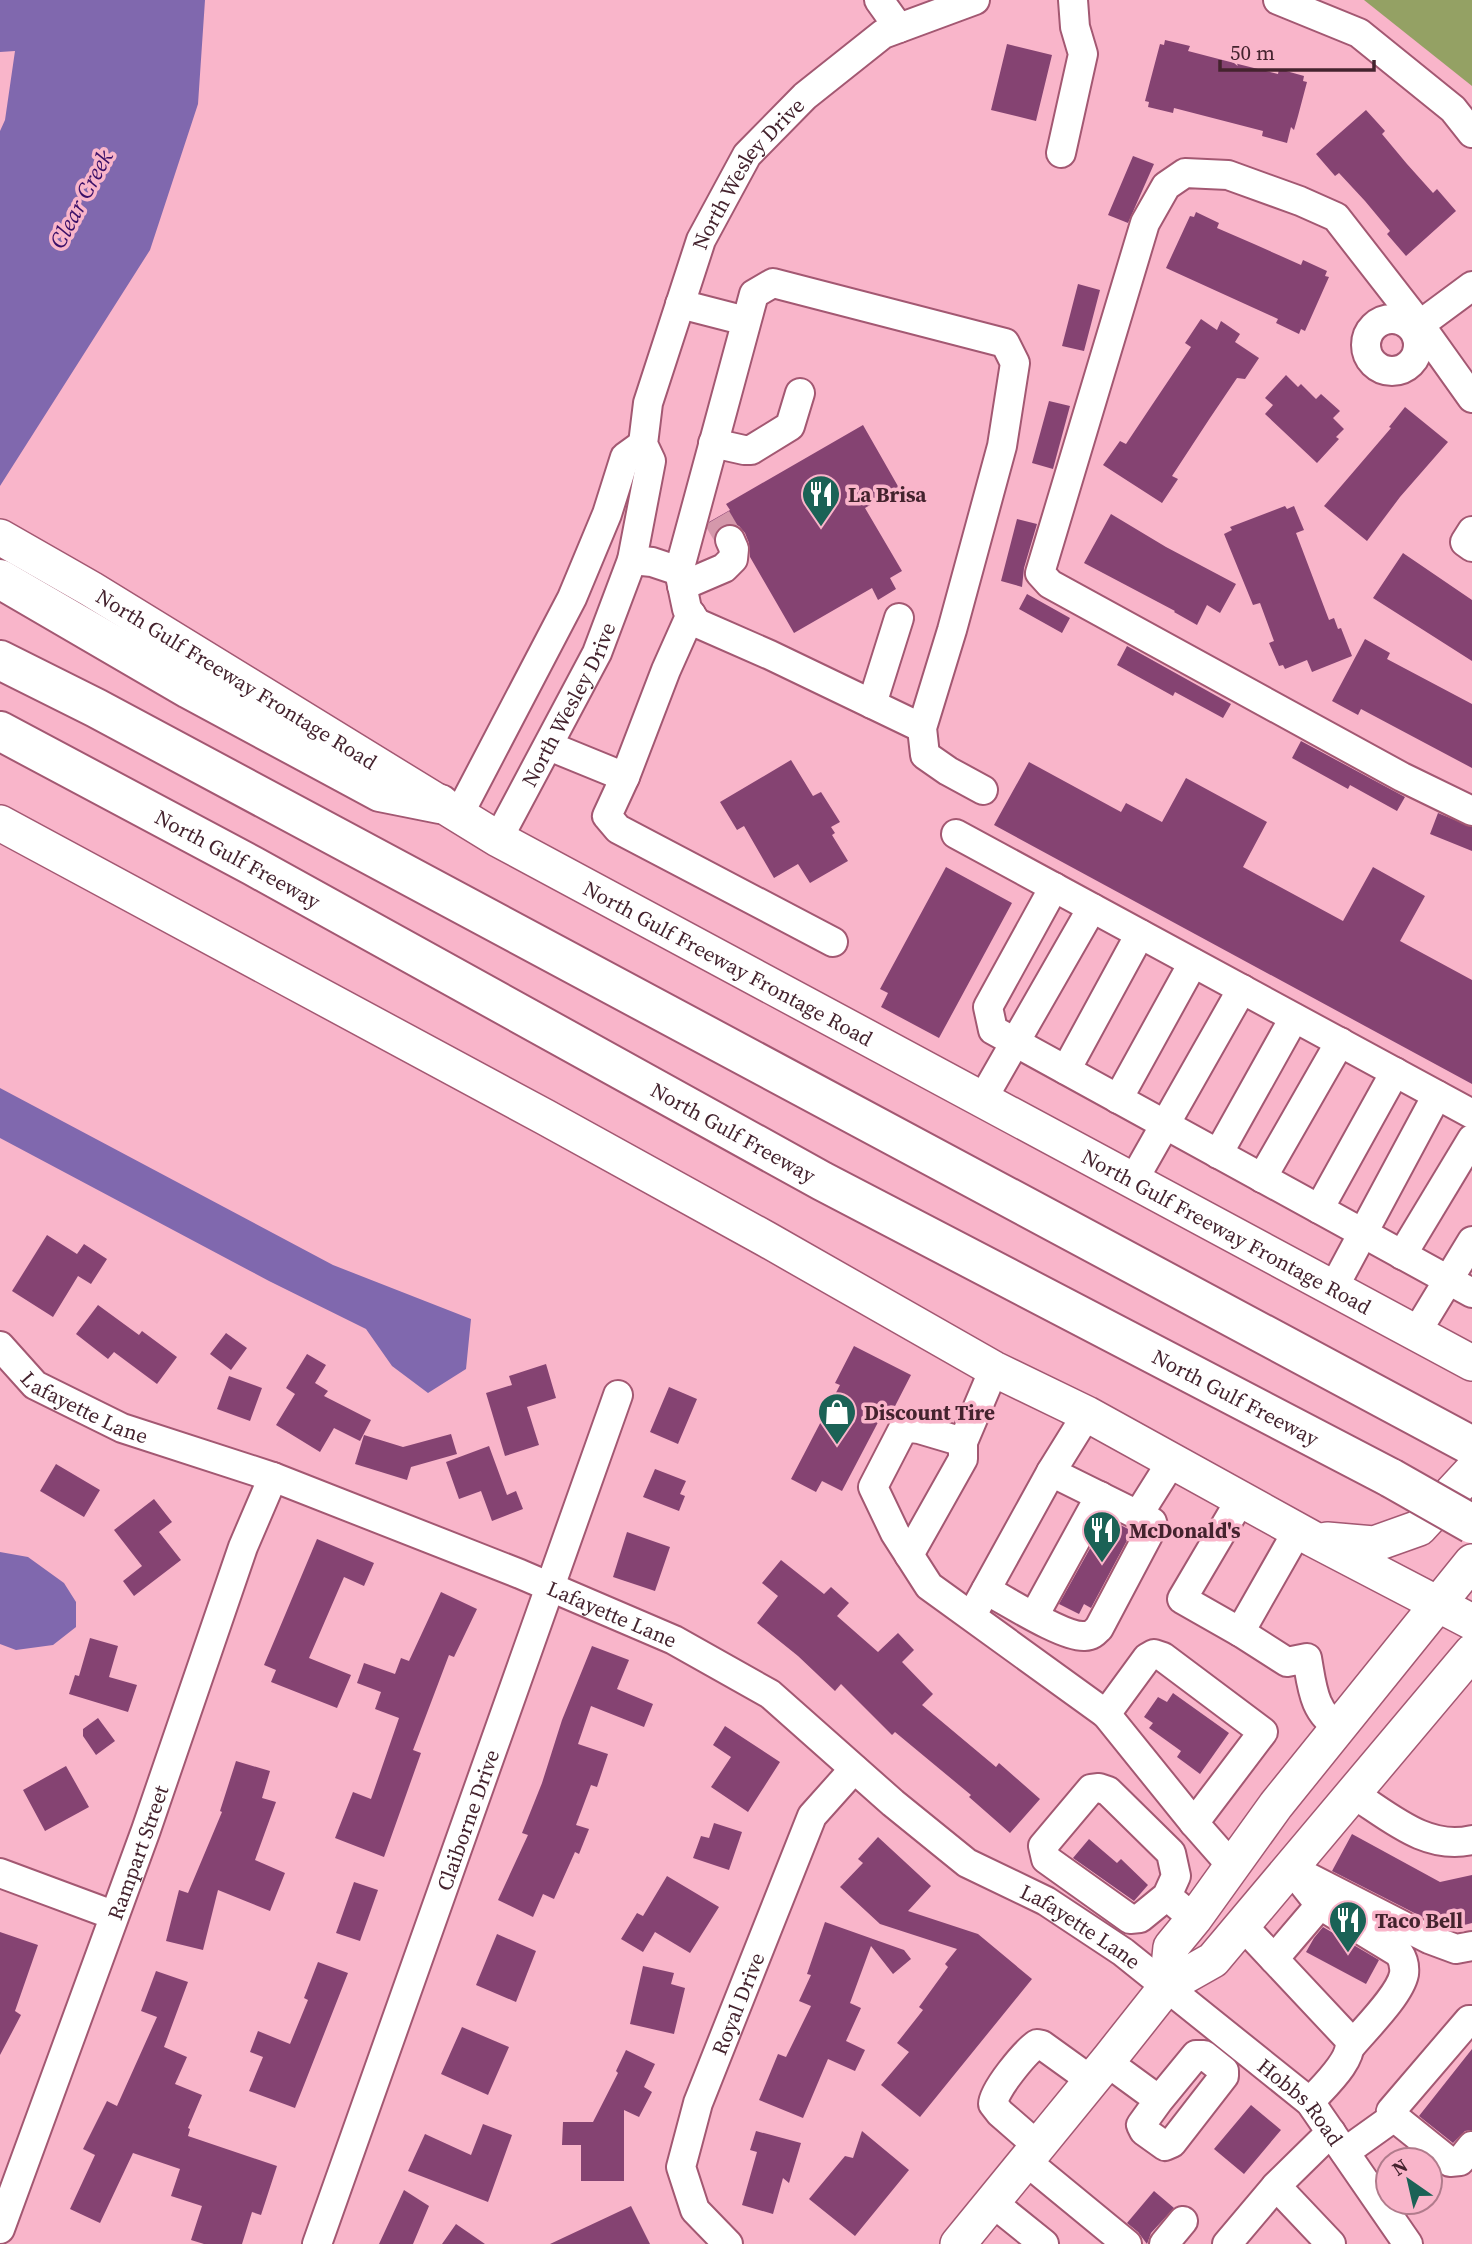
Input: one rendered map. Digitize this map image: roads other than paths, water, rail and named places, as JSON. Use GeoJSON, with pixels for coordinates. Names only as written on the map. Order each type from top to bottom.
{"type":"FeatureCollection","features":[{"type":"Feature","properties":{"kind":"highway"},"geometry":{"type":"LineString","coordinates":[[0,579],[188,689],[380,792],[449,810]]}},
{"type":"Feature","properties":{"kind":"highway"},"geometry":{"type":"LineString","coordinates":[[0,660],[96,708],[1472,1446]]}},
{"type":"Feature","properties":{"kind":"highway","name":"North Gulf Freeway"},"geometry":{"type":"LineString","coordinates":[[7,737],[68,766],[253,866],[822,1181],[1391,1478],[1472,1524]]}},
{"type":"Feature","properties":{"kind":"main road","name":"North Gulf Freeway Frontage Road"},"geometry":{"type":"LineString","coordinates":[[0,537],[91,589],[498,839],[1472,1363]]}},
{"type":"Feature","properties":{"kind":"main road"},"geometry":{"type":"LineString","coordinates":[[0,823],[556,1123],[994,1369],[1087,1414],[1305,1534],[1434,1610],[1472,1622]]}},
{"type":"Feature","properties":{"kind":"main road"},"geometry":{"type":"LineString","coordinates":[[1305,1534],[1374,1544],[1419,1528],[1472,1471]]}},
{"type":"Feature","properties":{"kind":"main road"},"geometry":{"type":"LineString","coordinates":[[1167,1986],[1171,1947],[1276,1805],[1472,1562]]}},
{"type":"Feature","properties":{"kind":"main road"},"geometry":{"type":"LineString","coordinates":[[958,2244],[1167,1986],[1213,1960],[1472,1652]]}},
{"type":"Feature","properties":{"kind":"street"},"geometry":{"type":"LineString","coordinates":[[880,0],[899,28]]}},
{"type":"Feature","properties":{"kind":"street","name":"North Wesley Drive"},"geometry":{"type":"LineString","coordinates":[[498,839],[597,653],[632,560],[652,461],[643,444],[648,403],[701,240],[747,155],[805,96],[883,34],[975,0]]}},
{"type":"Feature","properties":{"kind":"street"},"geometry":{"type":"LineString","coordinates":[[1061,153],[1083,54],[1075,27],[1073,0]]}},
{"type":"Feature","properties":{"kind":"street"},"geometry":{"type":"LineString","coordinates":[[1278,0],[1359,33],[1453,109],[1472,133]]}},
{"type":"Feature","properties":{"kind":"street"},"geometry":{"type":"LineString","coordinates":[[1472,398],[1336,217],[1228,175],[1185,173],[1166,186],[1145,223],[1040,573],[1050,584],[1402,777],[1472,811]]}},
{"type":"Feature","properties":{"kind":"street"},"geometry":{"type":"LineString","coordinates":[[922,728],[770,654],[697,623],[687,609],[681,578],[713,443],[754,294],[773,283],[1005,343],[1015,363],[1002,446],[952,630],[922,728],[925,755],[983,790]]}},
{"type":"Feature","properties":{"kind":"street"},"geometry":{"type":"LineString","coordinates":[[1417,327],[1472,286]]}},
{"type":"Feature","properties":{"kind":"street"},"geometry":{"type":"LineString","coordinates":[[680,304],[746,321]]}},
{"type":"Feature","properties":{"kind":"street"},"geometry":{"type":"LineString","coordinates":[[713,443],[751,450],[790,426],[800,393]]}},
{"type":"Feature","properties":{"kind":"street","name":"North Wesley Drive"},"geometry":{"type":"LineString","coordinates":[[449,810],[554,636],[607,514],[625,457],[643,444]]}},
{"type":"Feature","properties":{"kind":"street"},"geometry":{"type":"LineString","coordinates":[[632,560],[652,562],[681,578],[724,568],[733,559],[734,549],[702,490]]}},
{"type":"Feature","properties":{"kind":"street"},"geometry":{"type":"LineString","coordinates":[[1472,531],[1465,542],[1472,547]]}},
{"type":"Feature","properties":{"kind":"street"},"geometry":{"type":"LineString","coordinates":[[691,614],[607,817],[618,829],[833,942]]}},
{"type":"Feature","properties":{"kind":"street"},"geometry":{"type":"LineString","coordinates":[[872,704],[899,618]]}},
{"type":"Feature","properties":{"kind":"street"},"geometry":{"type":"LineString","coordinates":[[554,636],[597,653]]}},
{"type":"Feature","properties":{"kind":"street"},"geometry":{"type":"LineString","coordinates":[[548,746],[625,777]]}},
{"type":"Feature","properties":{"kind":"street"},"geometry":{"type":"LineString","coordinates":[[956,834],[1472,1114]]}},
{"type":"Feature","properties":{"kind":"street"},"geometry":{"type":"LineString","coordinates":[[1054,887],[988,1007],[993,1030],[1460,1287]]}},
{"type":"Feature","properties":{"kind":"street"},"geometry":{"type":"LineString","coordinates":[[982,1100],[1092,908]]}},
{"type":"Feature","properties":{"kind":"street"},"geometry":{"type":"LineString","coordinates":[[1066,1070],[1140,934]]}},
{"type":"Feature","properties":{"kind":"street"},"geometry":{"type":"LineString","coordinates":[[1118,1098],[1193,963]]}},
{"type":"Feature","properties":{"kind":"street"},"geometry":{"type":"LineString","coordinates":[[1133,1181],[1242,989]]}},
{"type":"Feature","properties":{"kind":"street"},"geometry":{"type":"LineString","coordinates":[[1218,1154],[1294,1018]]}},
{"type":"Feature","properties":{"kind":"street"},"geometry":{"type":"LineString","coordinates":[[1262,1178],[1340,1042]]}},
{"type":"Feature","properties":{"kind":"street"},"geometry":{"type":"LineString","coordinates":[[1319,1209],[1395,1072]]}},
{"type":"Feature","properties":{"kind":"street"},"geometry":{"type":"LineString","coordinates":[[1334,1287],[1437,1095]]}},
{"type":"Feature","properties":{"kind":"street"},"geometry":{"type":"LineString","coordinates":[[1402,1255],[1472,1139]]}},
{"type":"Feature","properties":{"kind":"street"},"geometry":{"type":"LineString","coordinates":[[1416,1333],[1460,1287],[1472,1241]]}},
{"type":"Feature","properties":{"kind":"street","name":"Lafayette Lane"},"geometry":{"type":"LineString","coordinates":[[0,1346],[35,1385],[122,1428],[273,1477],[674,1640],[769,1693],[893,1803],[967,1863],[1045,1901],[1122,1952],[1167,1986]]}},
{"type":"Feature","properties":{"kind":"street"},"geometry":{"type":"LineString","coordinates":[[909,1555],[963,1459],[963,1443],[994,1369]]}},
{"type":"Feature","properties":{"kind":"street","name":"Claiborne Drive"},"geometry":{"type":"LineString","coordinates":[[317,2244],[618,1395]]}},
{"type":"Feature","properties":{"kind":"street"},"geometry":{"type":"LineString","coordinates":[[972,1617],[1087,1414]]}},
{"type":"Feature","properties":{"kind":"street"},"geometry":{"type":"LineString","coordinates":[[963,1443],[904,1427],[873,1487],[895,1533],[929,1586],[1106,1714],[1231,1866]]}},
{"type":"Feature","properties":{"kind":"street"},"geometry":{"type":"LineString","coordinates":[[1138,1515],[1172,1461]]}},
{"type":"Feature","properties":{"kind":"street"},"geometry":{"type":"LineString","coordinates":[[986,1590],[1063,1631],[1084,1637],[1094,1634],[1099,1628],[1153,1527],[1152,1522],[1052,1472]]}},
{"type":"Feature","properties":{"kind":"street","name":"Rampart Street"},"geometry":{"type":"LineString","coordinates":[[0,2229],[113,1914],[146,1830],[243,1548],[273,1477]]}},
{"type":"Feature","properties":{"kind":"street"},"geometry":{"type":"LineString","coordinates":[[1034,1616],[1100,1496]]}},
{"type":"Feature","properties":{"kind":"street"},"geometry":{"type":"LineString","coordinates":[[1241,1499],[1182,1599],[1287,1662],[1307,1658],[1316,1703],[1325,1716],[1340,1727]]}},
{"type":"Feature","properties":{"kind":"street"},"geometry":{"type":"LineString","coordinates":[[1240,1632],[1305,1534]]}},
{"type":"Feature","properties":{"kind":"street"},"geometry":{"type":"LineString","coordinates":[[1106,1714],[1147,1658],[1154,1654],[1163,1657],[1263,1732],[1194,1823]]}},
{"type":"Feature","properties":{"kind":"street","name":"Royal Drive"},"geometry":{"type":"LineString","coordinates":[[729,2244],[695,2210],[681,2167],[691,2128],[698,2103],[812,1816],[855,1769]]}},
{"type":"Feature","properties":{"kind":"street"},"geometry":{"type":"LineString","coordinates":[[1014,1886],[1043,1846],[1091,1789],[1099,1788],[1108,1791],[1171,1853],[1176,1876],[1167,1896],[1140,1918],[1130,1919],[1046,1859],[1043,1846]]}},
{"type":"Feature","properties":{"kind":"street"},"geometry":{"type":"LineString","coordinates":[[1352,1793],[1425,1838],[1442,1843],[1472,1840]]}},
{"type":"Feature","properties":{"kind":"street"},"geometry":{"type":"LineString","coordinates":[[1290,1867],[1320,1905],[1399,1952],[1405,1972],[1399,1989],[1351,2046],[1345,2060],[1310,2102]]}},
{"type":"Feature","properties":{"kind":"street"},"geometry":{"type":"LineString","coordinates":[[1290,1867],[1429,1939],[1455,1949],[1472,1946]]}},
{"type":"Feature","properties":{"kind":"street"},"geometry":{"type":"LineString","coordinates":[[0,1872],[113,1914]]}},
{"type":"Feature","properties":{"kind":"street"},"geometry":{"type":"LineString","coordinates":[[1167,1896],[1194,1919]]}},
{"type":"Feature","properties":{"kind":"street"},"geometry":{"type":"LineString","coordinates":[[1085,1927],[1101,1899]]}},
{"type":"Feature","properties":{"kind":"street"},"geometry":{"type":"LineString","coordinates":[[1274,1959],[1320,1905]]}},
{"type":"Feature","properties":{"kind":"street"},"geometry":{"type":"LineString","coordinates":[[1242,1925],[1349,2039],[1351,2046]]}},
{"type":"Feature","properties":{"kind":"street","name":"Hobbs Road"},"geometry":{"type":"LineString","coordinates":[[1167,1986],[1310,2102],[1401,2241]]}},
{"type":"Feature","properties":{"kind":"street"},"geometry":{"type":"LineString","coordinates":[[1472,2020],[1469,2020],[1391,2111],[1394,2117],[1450,2162],[1460,2161],[1472,2146]]}},
{"type":"Feature","properties":{"kind":"street"},"geometry":{"type":"LineString","coordinates":[[1213,2062],[1232,2038]]}},
{"type":"Feature","properties":{"kind":"street"},"geometry":{"type":"LineString","coordinates":[[1127,2244],[1032,2154],[995,2109],[993,2099],[1037,2044],[1159,2100]]}},
{"type":"Feature","properties":{"kind":"street"},"geometry":{"type":"LineString","coordinates":[[1196,2055],[1204,2055],[1224,2071],[1224,2076],[1172,2143],[1165,2146],[1144,2131],[1141,2125],[1159,2100],[1196,2055]]}},
{"type":"Feature","properties":{"kind":"street"},"geometry":{"type":"LineString","coordinates":[[1227,2244],[1276,2186],[1338,2142],[1394,2117]]}},
{"type":"Feature","properties":{"kind":"street"},"geometry":{"type":"LineString","coordinates":[[1276,2186],[1331,2244]]}},
{"type":"Feature","properties":{"kind":"street"},"geometry":{"type":"LineString","coordinates":[[992,2202],[1044,2244]]}},
{"type":"Feature","properties":{"kind":"street"},"geometry":{"type":"LineString","coordinates":[[1164,2244],[1183,2221]]}},
{"type":"Feature","properties":{"kind":"water","name":"Clear Creek"},"geometry":{"type":"Polygon","coordinates":[[[0,0],[205,0],[198,104],[150,250],[0,486],[0,131],[5,120],[15,51],[0,52],[0,0]]]}},
{"type":"Feature","properties":{"kind":"water"},"geometry":{"type":"Polygon","coordinates":[[[0,1088],[333,1265],[471,1319],[466,1369],[428,1393],[392,1366],[366,1329],[269,1281],[0,1138],[0,1088]]]}},
{"type":"Feature","properties":{"kind":"water"},"geometry":{"type":"Polygon","coordinates":[[[0,1552],[28,1557],[64,1583],[76,1602],[76,1627],[53,1645],[16,1650],[0,1644],[0,1552]]]}},
{"type":"Feature","properties":{"kind":"tunnel"},"geometry":{"type":"LineString","coordinates":[[717,518],[730,540]]}},
{"type":"Feature","properties":{"kind":"place","name":"La Brisa"},"geometry":{"type":"Point","coordinates":[821,528]}},
{"type":"Feature","properties":{"kind":"place","name":"Discount Tire"},"geometry":{"type":"Point","coordinates":[837,1446]}},
{"type":"Feature","properties":{"kind":"place","name":"McDonald's"},"geometry":{"type":"Point","coordinates":[1102,1564]}},
{"type":"Feature","properties":{"kind":"place","name":"Taco Bell"},"geometry":{"type":"Point","coordinates":[1348,1954]}}]}
